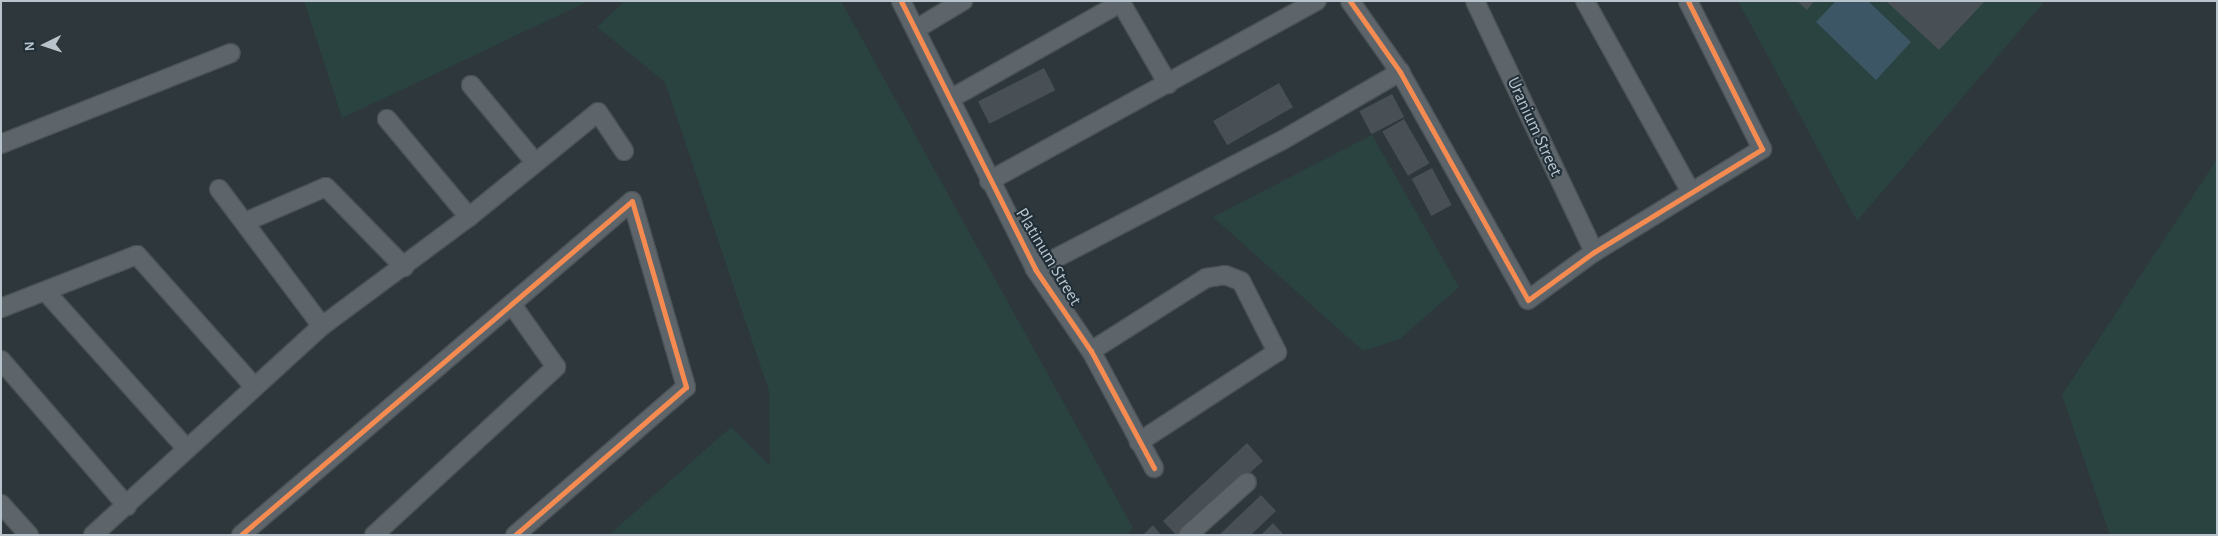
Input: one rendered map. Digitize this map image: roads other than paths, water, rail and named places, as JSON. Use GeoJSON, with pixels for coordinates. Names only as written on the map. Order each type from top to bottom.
{"type":"FeatureCollection","features":[{"type":"Feature","properties":{"kind":"street","name":"Platinum Street"},"geometry":{"type":"LineString","coordinates":[[901,1],[989,181],[1035,269],[1091,351],[1154,468]]}},
{"type":"Feature","properties":{"kind":"street"},"geometry":{"type":"LineString","coordinates":[[916,29],[963,1]]}},
{"type":"Feature","properties":{"kind":"street"},"geometry":{"type":"LineString","coordinates":[[989,181],[1317,1]]}},
{"type":"Feature","properties":{"kind":"street"},"geometry":{"type":"LineString","coordinates":[[1350,1],[1400,72],[1528,300],[1594,252],[1762,149],[1688,1]]}},
{"type":"Feature","properties":{"kind":"street","name":"Uranium Street"},"geometry":{"type":"LineString","coordinates":[[1475,1],[1594,252]]}},
{"type":"Feature","properties":{"kind":"street"},"geometry":{"type":"LineString","coordinates":[[1585,1],[1691,192]]}},
{"type":"Feature","properties":{"kind":"street"},"geometry":{"type":"LineString","coordinates":[[950,99],[1117,5],[1124,8],[1168,84]]}},
{"type":"Feature","properties":{"kind":"street"},"geometry":{"type":"LineString","coordinates":[[1,144],[231,53]]}},
{"type":"Feature","properties":{"kind":"street"},"geometry":{"type":"LineString","coordinates":[[1035,269],[1281,141],[1400,72]]}},
{"type":"Feature","properties":{"kind":"street"},"geometry":{"type":"LineString","coordinates":[[471,85],[534,161]]}},
{"type":"Feature","properties":{"kind":"street"},"geometry":{"type":"LineString","coordinates":[[93,535],[127,506],[253,385],[322,326],[469,217],[534,161],[598,112],[624,151]]}},
{"type":"Feature","properties":{"kind":"street"},"geometry":{"type":"LineString","coordinates":[[387,118],[469,217]]}},
{"type":"Feature","properties":{"kind":"street"},"geometry":{"type":"LineString","coordinates":[[245,222],[326,187],[404,267]]}},
{"type":"Feature","properties":{"kind":"street"},"geometry":{"type":"LineString","coordinates":[[220,189],[322,326]]}},
{"type":"Feature","properties":{"kind":"street"},"geometry":{"type":"LineString","coordinates":[[241,535],[513,306],[632,201],[686,387],[515,535]]}},
{"type":"Feature","properties":{"kind":"street"},"geometry":{"type":"LineString","coordinates":[[1,308],[137,255],[253,385]]}},
{"type":"Feature","properties":{"kind":"street"},"geometry":{"type":"LineString","coordinates":[[1091,351],[1206,278],[1225,275],[1241,281],[1277,352],[1139,442]]}},
{"type":"Feature","properties":{"kind":"street"},"geometry":{"type":"LineString","coordinates":[[46,292],[186,448]]}},
{"type":"Feature","properties":{"kind":"street"},"geometry":{"type":"LineString","coordinates":[[374,535],[556,368],[513,306]]}},
{"type":"Feature","properties":{"kind":"street"},"geometry":{"type":"LineString","coordinates":[[1,360],[127,506]]}},
{"type":"Feature","properties":{"kind":"street"},"geometry":{"type":"LineString","coordinates":[[1188,535],[1247,482]]}},
{"type":"Feature","properties":{"kind":"street"},"geometry":{"type":"LineString","coordinates":[[1,504],[29,535]]}},
{"type":"Feature","properties":{"kind":"water"},"geometry":{"type":"Polygon","coordinates":[[[1836,1],[1868,1],[1911,42],[1876,80],[1816,22],[1836,1]]]}}]}
